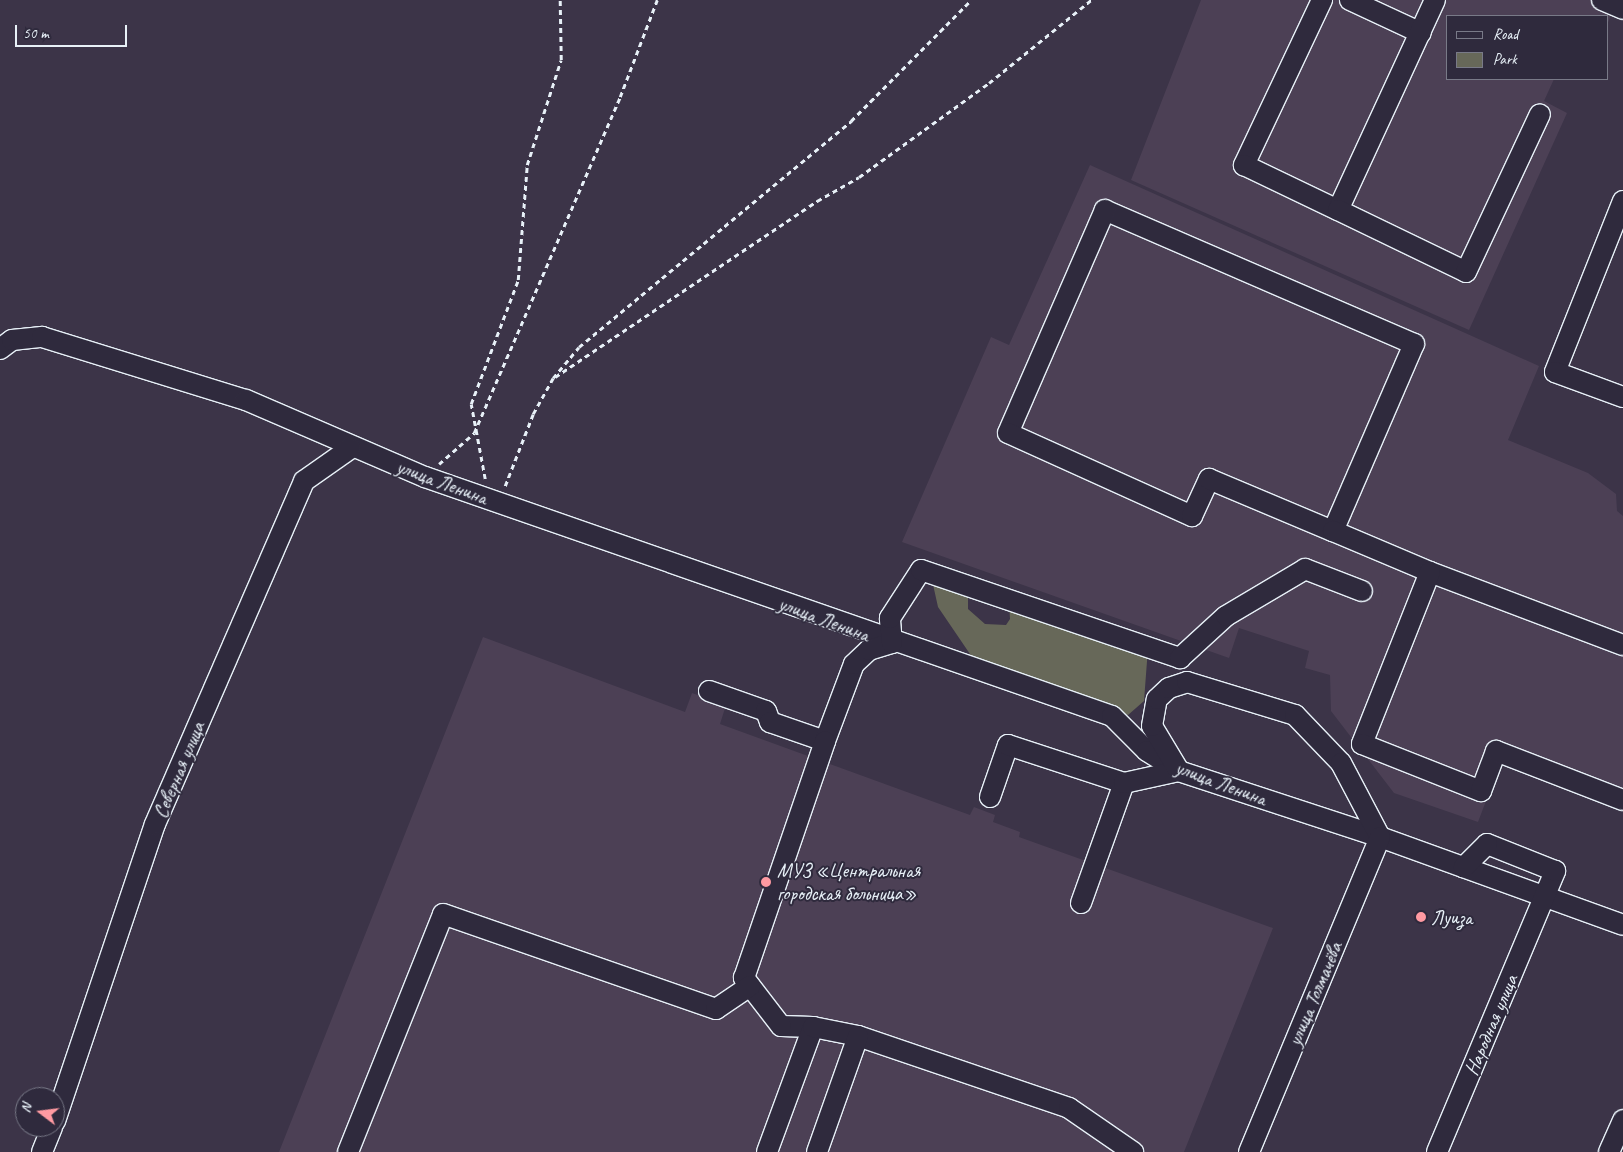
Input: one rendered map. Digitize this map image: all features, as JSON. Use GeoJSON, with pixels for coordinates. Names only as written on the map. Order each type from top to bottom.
{"type":"FeatureCollection","features":[{"type":"Feature","properties":{"kind":"street"},"geometry":{"type":"LineString","coordinates":[[1322,0],[1244,166],[1466,272],[1540,114]]}},
{"type":"Feature","properties":{"kind":"street"},"geometry":{"type":"LineString","coordinates":[[1350,0],[1420,33]]}},
{"type":"Feature","properties":{"kind":"street"},"geometry":{"type":"LineString","coordinates":[[1338,210],[1435,0]]}},
{"type":"Feature","properties":{"kind":"street"},"geometry":{"type":"LineString","coordinates":[[1602,0],[1623,9]]}},
{"type":"Feature","properties":{"kind":"street"},"geometry":{"type":"LineString","coordinates":[[1623,201],[1555,372],[1623,397]]}},
{"type":"Feature","properties":{"kind":"street"},"geometry":{"type":"LineString","coordinates":[[1333,531],[1414,344],[1105,210],[1008,433],[1192,516],[1209,479],[1430,572],[1623,645]]}},
{"type":"Feature","properties":{"kind":"street","name":"улица Ленина"},"geometry":{"type":"LineString","coordinates":[[6,344],[42,338],[246,400],[351,448],[424,477],[892,643],[1112,716],[1147,751],[1179,771],[1380,837],[1623,925]]}},
{"type":"Feature","properties":{"kind":"street","name":"Северная улица"},"geometry":{"type":"LineString","coordinates":[[65,1091],[155,824],[304,481],[351,448]]}},
{"type":"Feature","properties":{"kind":"street"},"geometry":{"type":"LineString","coordinates":[[1133,1152],[1069,1108],[858,1036],[813,1027],[781,1026],[744,978],[825,741],[854,664],[869,650],[892,643],[890,618],[921,570],[1180,658],[1226,616],[1306,569],[1362,591]]}},
{"type":"Feature","properties":{"kind":"street"},"geometry":{"type":"LineString","coordinates":[[1430,572],[1362,744],[1481,791],[1496,751],[1623,800]]}},
{"type":"Feature","properties":{"kind":"street"},"geometry":{"type":"LineString","coordinates":[[990,798],[1008,745],[1124,783],[1179,771],[1152,726],[1158,699],[1169,688],[1187,682],[1259,701],[1295,715],[1341,763],[1380,837]]}},
{"type":"Feature","properties":{"kind":"street"},"geometry":{"type":"LineString","coordinates":[[709,691],[766,710],[770,722],[825,741]]}},
{"type":"Feature","properties":{"kind":"street"},"geometry":{"type":"LineString","coordinates":[[1081,903],[1124,783]]}},
{"type":"Feature","properties":{"kind":"street","name":"улица Толмачёва"},"geometry":{"type":"LineString","coordinates":[[1249,1152],[1380,837]]}},
{"type":"Feature","properties":{"kind":"street","name":"Народная улица"},"geometry":{"type":"LineString","coordinates":[[1437,1152],[1546,897],[1555,871],[1487,844],[1464,867]]}},
{"type":"Feature","properties":{"kind":"street"},"geometry":{"type":"LineString","coordinates":[[348,1152],[443,914],[716,1009],[750,986]]}},
{"type":"Feature","properties":{"kind":"street"},"geometry":{"type":"LineString","coordinates":[[767,1152],[813,1027]]}},
{"type":"Feature","properties":{"kind":"street"},"geometry":{"type":"LineString","coordinates":[[817,1152],[858,1036]]}},
{"type":"Feature","properties":{"kind":"street"},"geometry":{"type":"LineString","coordinates":[[1609,1152],[1623,1120]]}},
{"type":"Feature","properties":{"kind":"street"},"geometry":{"type":"LineString","coordinates":[[42,1152],[48,1137]]}},
{"type":"Feature","properties":{"kind":"path"},"geometry":{"type":"LineString","coordinates":[[494,502],[474,433],[471,404],[518,280],[527,166],[561,60],[560,0]]}},
{"type":"Feature","properties":{"kind":"path"},"geometry":{"type":"LineString","coordinates":[[424,477],[474,433],[620,97],[657,0]]}},
{"type":"Feature","properties":{"kind":"path"},"geometry":{"type":"LineString","coordinates":[[494,502],[553,378],[579,347],[851,121],[971,0]]}},
{"type":"Feature","properties":{"kind":"path"},"geometry":{"type":"LineString","coordinates":[[553,378],[817,201],[859,177],[989,83],[1091,0]]}},
{"type":"Feature","properties":{"kind":"shaded area"},"geometry":{"type":"Polygon","coordinates":[[[1201,0],[1617,0],[1608,22],[1608,15],[1446,15],[1446,80],[1554,80],[1544,101],[1567,113],[1469,330],[1131,180],[1201,0]]]}},
{"type":"Feature","properties":{"kind":"shaded area"},"geometry":{"type":"Polygon","coordinates":[[[1090,165],[1539,366],[1508,440],[1588,473],[1616,494],[1617,511],[1623,516],[1623,789],[1507,746],[1478,822],[1394,793],[1331,711],[1330,675],[1305,668],[1309,651],[1239,628],[1229,658],[902,542],[991,337],[1009,345],[1090,165]]]}},
{"type":"Feature","properties":{"kind":"shaded area","name":"МУЗ «Центральная городская больница»"},"geometry":{"type":"Polygon","coordinates":[[[483,637],[685,712],[692,693],[726,705],[720,724],[970,815],[974,807],[995,815],[993,822],[1020,832],[1019,837],[1273,928],[1184,1152],[279,1152],[483,637]]]}},
{"type":"Feature","properties":{"kind":"green space"},"geometry":{"type":"Polygon","coordinates":[[[932,580],[968,590],[968,609],[985,624],[1006,625],[1010,619],[1009,604],[1148,648],[1144,701],[1128,715],[992,671],[972,657],[938,607],[932,580]]]}},
{"type":"Feature","properties":{"kind":"place","name":"МУЗ «Центральная городская больница»"},"geometry":{"type":"Point","coordinates":[766,882]}},
{"type":"Feature","properties":{"kind":"place","name":"Луиза"},"geometry":{"type":"Point","coordinates":[1421,917]}}]}
